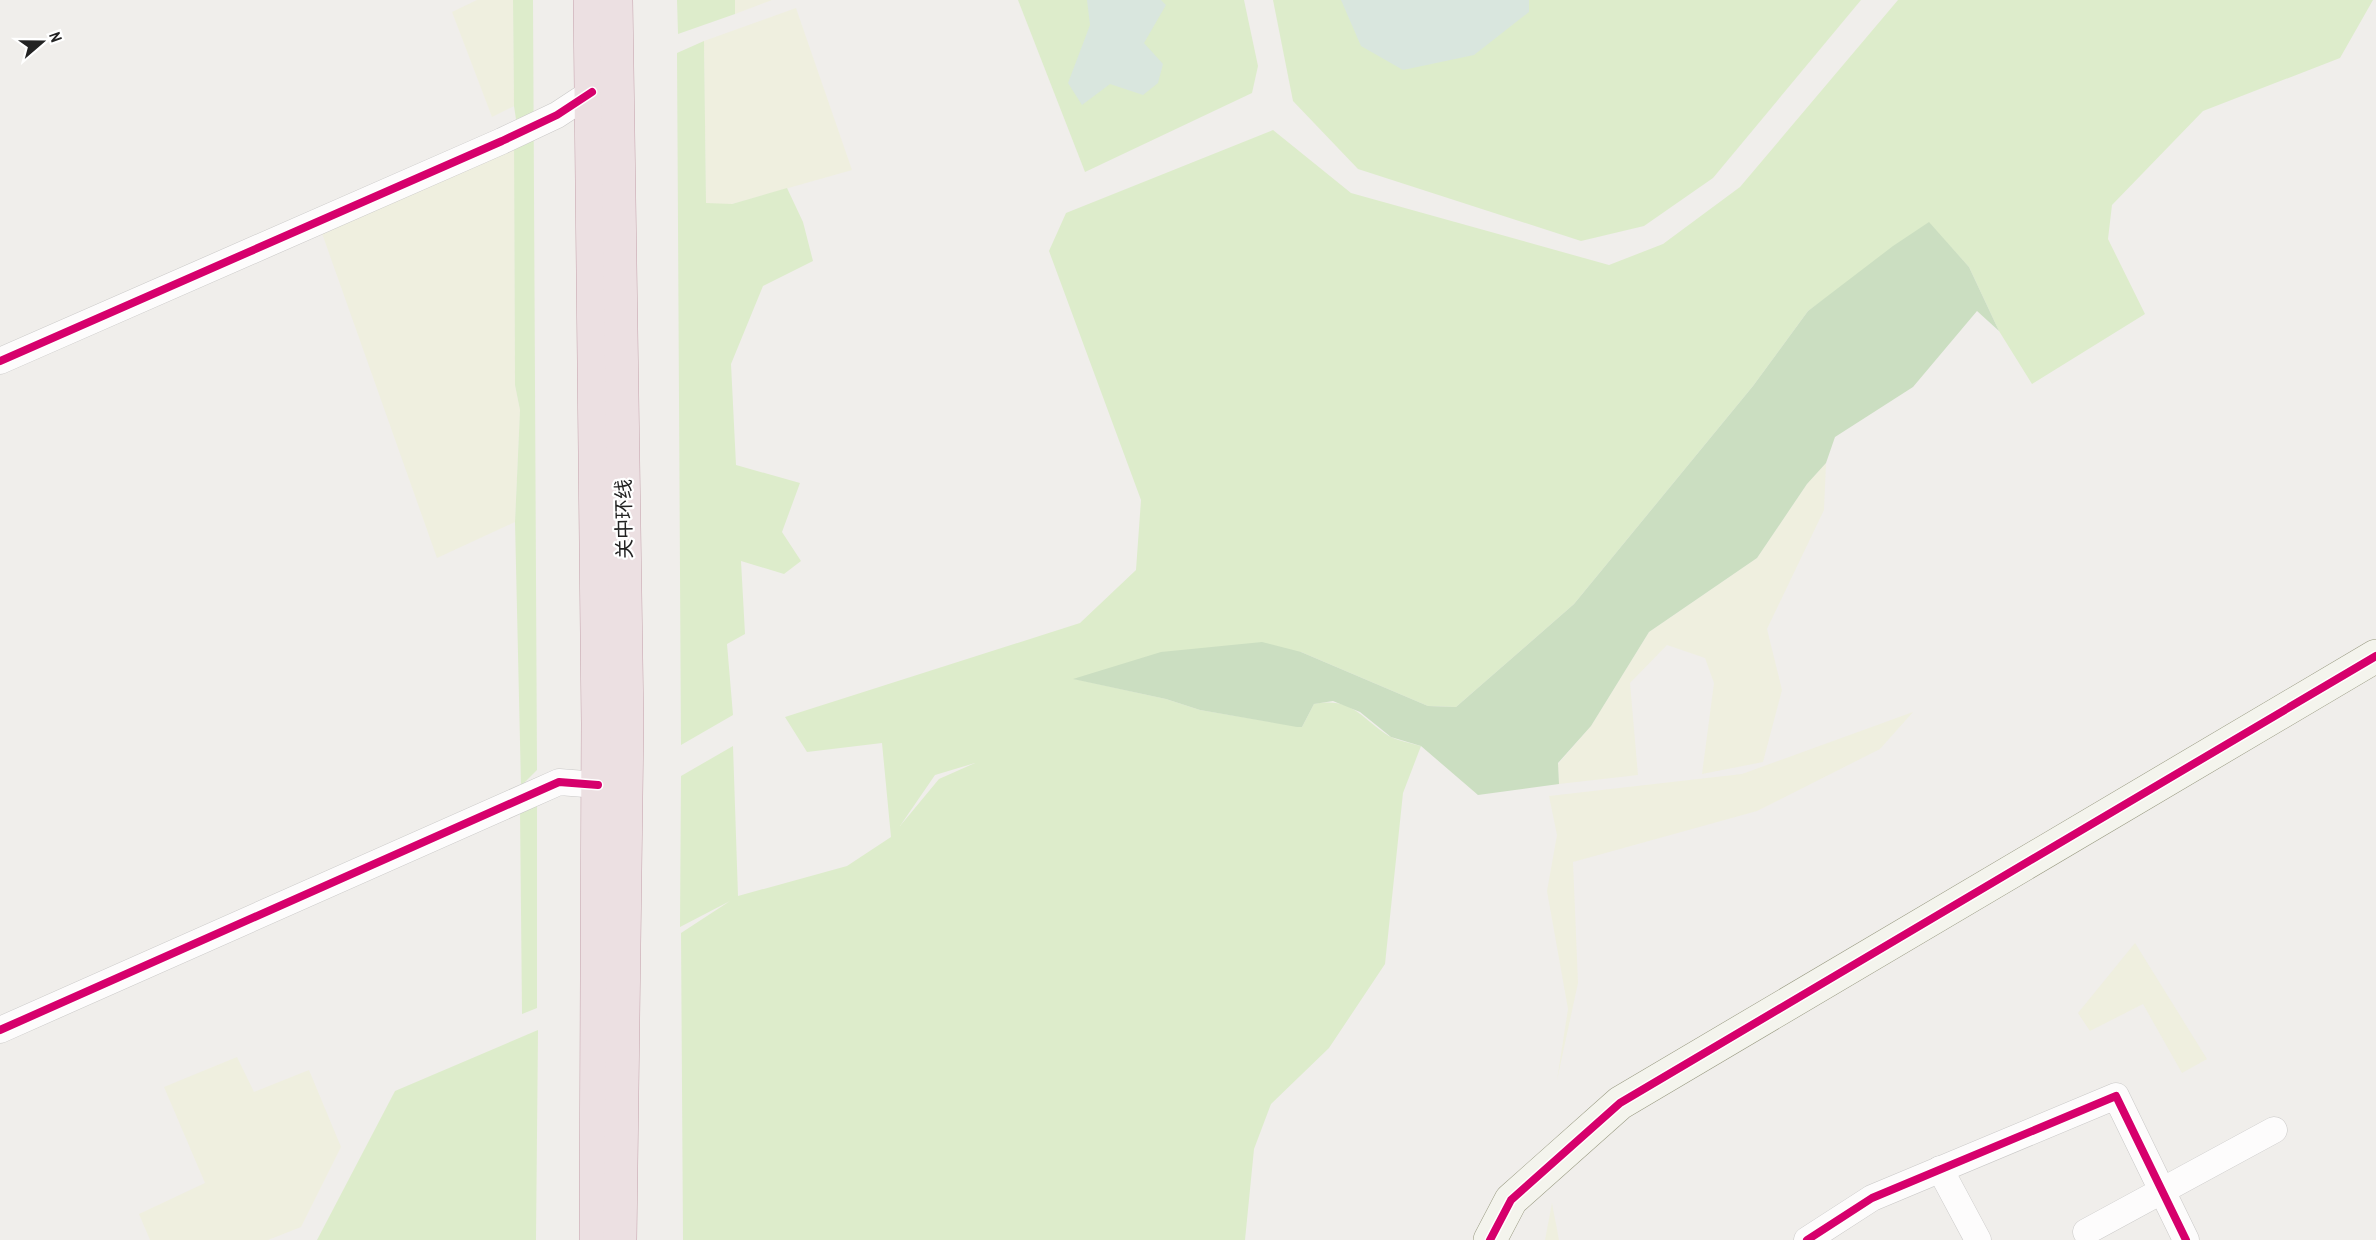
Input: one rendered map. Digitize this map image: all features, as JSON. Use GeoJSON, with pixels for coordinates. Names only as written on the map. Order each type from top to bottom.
{"type":"FeatureCollection","features":[{"type":"Feature","properties":{"kind":"highway","name":"关中环线"},"geometry":{"type":"LineString","coordinates":[[590,0],[598,785],[610,1038]]}},
{"type":"Feature","properties":{"kind":"highway","name":"关中环线"},"geometry":{"type":"LineString","coordinates":[[610,1038],[627,723],[616,0]]}},
{"type":"Feature","properties":{"kind":"highway"},"geometry":{"type":"LineString","coordinates":[[596,1240],[610,1038]]}},
{"type":"Feature","properties":{"kind":"highway"},"geometry":{"type":"LineString","coordinates":[[610,1038],[620,1240]]}},
{"type":"Feature","properties":{"kind":"street"},"geometry":{"type":"LineString","coordinates":[[0,361],[502,141],[557,115],[592,92]]}},
{"type":"Feature","properties":{"kind":"street"},"geometry":{"type":"LineString","coordinates":[[1490,1240],[1511,1200],[1620,1103],[2376,656]]}},
{"type":"Feature","properties":{"kind":"street"},"geometry":{"type":"LineString","coordinates":[[0,1030],[559,782],[598,785]]}},
{"type":"Feature","properties":{"kind":"street"},"geometry":{"type":"LineString","coordinates":[[1807,1240],[1872,1198],[2116,1096],[2186,1240]]}},
{"type":"Feature","properties":{"kind":"street"},"geometry":{"type":"LineString","coordinates":[[2086,1232],[2274,1130]]}},
{"type":"Feature","properties":{"kind":"street"},"geometry":{"type":"LineString","coordinates":[[1940,1169],[1978,1240]]}},
{"type":"Feature","properties":{"kind":"green space"},"geometry":{"type":"Polygon","coordinates":[[[477,0],[513,0],[514,106],[492,117],[452,12],[477,0]]]}},
{"type":"Feature","properties":{"kind":"green space"},"geometry":{"type":"Polygon","coordinates":[[[513,0],[533,0],[537,770],[521,786],[515,522],[520,410],[515,385],[514,140],[517,126],[514,106],[513,0]]]}},
{"type":"Feature","properties":{"kind":"green space"},"geometry":{"type":"Polygon","coordinates":[[[677,0],[735,0],[735,14],[678,34],[677,0]]]}},
{"type":"Feature","properties":{"kind":"green space"},"geometry":{"type":"Polygon","coordinates":[[[735,0],[772,0],[735,14],[735,0]]]}},
{"type":"Feature","properties":{"kind":"green space"},"geometry":{"type":"Polygon","coordinates":[[[1018,0],[1244,0],[1258,66],[1252,93],[1085,172],[1018,0]]]}},
{"type":"Feature","properties":{"kind":"green space"},"geometry":{"type":"Polygon","coordinates":[[[1273,0],[1861,0],[1713,178],[1644,226],[1581,241],[1358,169],[1293,101],[1273,0]]]}},
{"type":"Feature","properties":{"kind":"green space"},"geometry":{"type":"Polygon","coordinates":[[[1898,0],[2373,0],[2340,58],[2203,111],[2112,205],[2108,239],[2145,314],[2032,384],[1999,331],[1969,267],[1929,223],[1808,311],[1753,386],[1574,604],[1456,707],[1428,706],[1301,652],[1075,679],[1166,699],[1200,710],[1302,727],[1314,704],[1338,704],[1355,711],[1389,736],[1421,746],[1403,793],[1385,964],[1329,1048],[1271,1104],[1254,1149],[1245,1240],[683,1240],[681,933],[730,901],[680,927],[681,776],[733,746],[738,896],[847,866],[891,837],[882,743],[807,752],[785,717],[1080,623],[1136,570],[1141,500],[1049,251],[1066,213],[1273,130],[1351,193],[1609,265],[1663,244],[1740,187],[1898,0]],[[975,763],[935,775],[900,826],[939,779],[975,763]]]}},
{"type":"Feature","properties":{"kind":"green space"},"geometry":{"type":"Polygon","coordinates":[[[796,8],[852,170],[732,204],[706,204],[704,41],[796,8]]]}},
{"type":"Feature","properties":{"kind":"green space"},"geometry":{"type":"Polygon","coordinates":[[[704,41],[706,203],[732,204],[787,188],[803,222],[813,261],[763,286],[731,364],[736,465],[800,483],[782,532],[801,561],[784,574],[741,561],[745,634],[727,644],[733,715],[681,745],[677,53],[704,41]]]}},
{"type":"Feature","properties":{"kind":"green space"},"geometry":{"type":"Polygon","coordinates":[[[514,140],[515,384],[520,410],[515,522],[437,558],[318,222],[514,140]]]}},
{"type":"Feature","properties":{"kind":"green space"},"geometry":{"type":"Polygon","coordinates":[[[1929,222],[1969,267],[1999,331],[1977,311],[1913,387],[1835,437],[1826,463],[1807,484],[1757,558],[1649,632],[1591,726],[1558,763],[1559,784],[1478,795],[1421,746],[1391,737],[1360,712],[1333,701],[1314,704],[1302,727],[1297,727],[1200,710],[1166,699],[1073,679],[1161,652],[1262,642],[1301,652],[1428,706],[1456,707],[1574,604],[1753,386],[1808,311],[1893,246],[1929,222]]]}},
{"type":"Feature","properties":{"kind":"green space"},"geometry":{"type":"Polygon","coordinates":[[[1826,463],[1824,510],[1767,629],[1782,690],[1763,762],[1702,774],[1714,683],[1705,658],[1667,645],[1630,683],[1638,775],[1559,784],[1558,764],[1591,726],[1649,632],[1757,558],[1807,484],[1826,463]]]}},
{"type":"Feature","properties":{"kind":"green space"},"geometry":{"type":"Polygon","coordinates":[[[1913,712],[1880,749],[1757,811],[1573,862],[1578,983],[1557,1080],[1568,1009],[1547,891],[1557,835],[1549,796],[1742,774],[1913,712]]]}},
{"type":"Feature","properties":{"kind":"green space"},"geometry":{"type":"Polygon","coordinates":[[[537,801],[537,1008],[522,1014],[520,810],[537,801]]]}},
{"type":"Feature","properties":{"kind":"green space"},"geometry":{"type":"Polygon","coordinates":[[[2135,943],[2207,1059],[2182,1073],[2143,1004],[2090,1031],[2078,1013],[2135,943]]]}},
{"type":"Feature","properties":{"kind":"green space"},"geometry":{"type":"Polygon","coordinates":[[[538,1030],[536,1240],[317,1240],[395,1091],[538,1030]]]}},
{"type":"Feature","properties":{"kind":"green space"},"geometry":{"type":"Polygon","coordinates":[[[237,1057],[254,1092],[309,1070],[341,1147],[301,1227],[268,1240],[150,1240],[139,1214],[205,1183],[164,1087],[237,1057]]]}},
{"type":"Feature","properties":{"kind":"green space"},"geometry":{"type":"Polygon","coordinates":[[[1552,1203],[1559,1240],[1545,1240],[1552,1203]]]}},
{"type":"Feature","properties":{"kind":"shaded area"},"geometry":{"type":"Polygon","coordinates":[[[1087,0],[1161,0],[1166,5],[1144,43],[1163,64],[1158,83],[1143,95],[1110,84],[1082,105],[1068,83],[1090,25],[1087,0]]]}},
{"type":"Feature","properties":{"kind":"shaded area"},"geometry":{"type":"Polygon","coordinates":[[[1341,0],[1529,0],[1529,12],[1474,55],[1403,70],[1361,46],[1341,0]]]}},
{"type":"Feature","properties":{"kind":"cycle path"},"geometry":{"type":"LineString","coordinates":[[0,361],[502,141],[557,115],[592,92]]}},
{"type":"Feature","properties":{"kind":"cycle path"},"geometry":{"type":"LineString","coordinates":[[1490,1240],[1511,1200],[1620,1103],[2376,656]]}},
{"type":"Feature","properties":{"kind":"cycle path"},"geometry":{"type":"LineString","coordinates":[[0,1030],[559,782],[598,785]]}},
{"type":"Feature","properties":{"kind":"cycle path"},"geometry":{"type":"LineString","coordinates":[[1807,1240],[1872,1198],[2116,1096],[2186,1240]]}}]}
